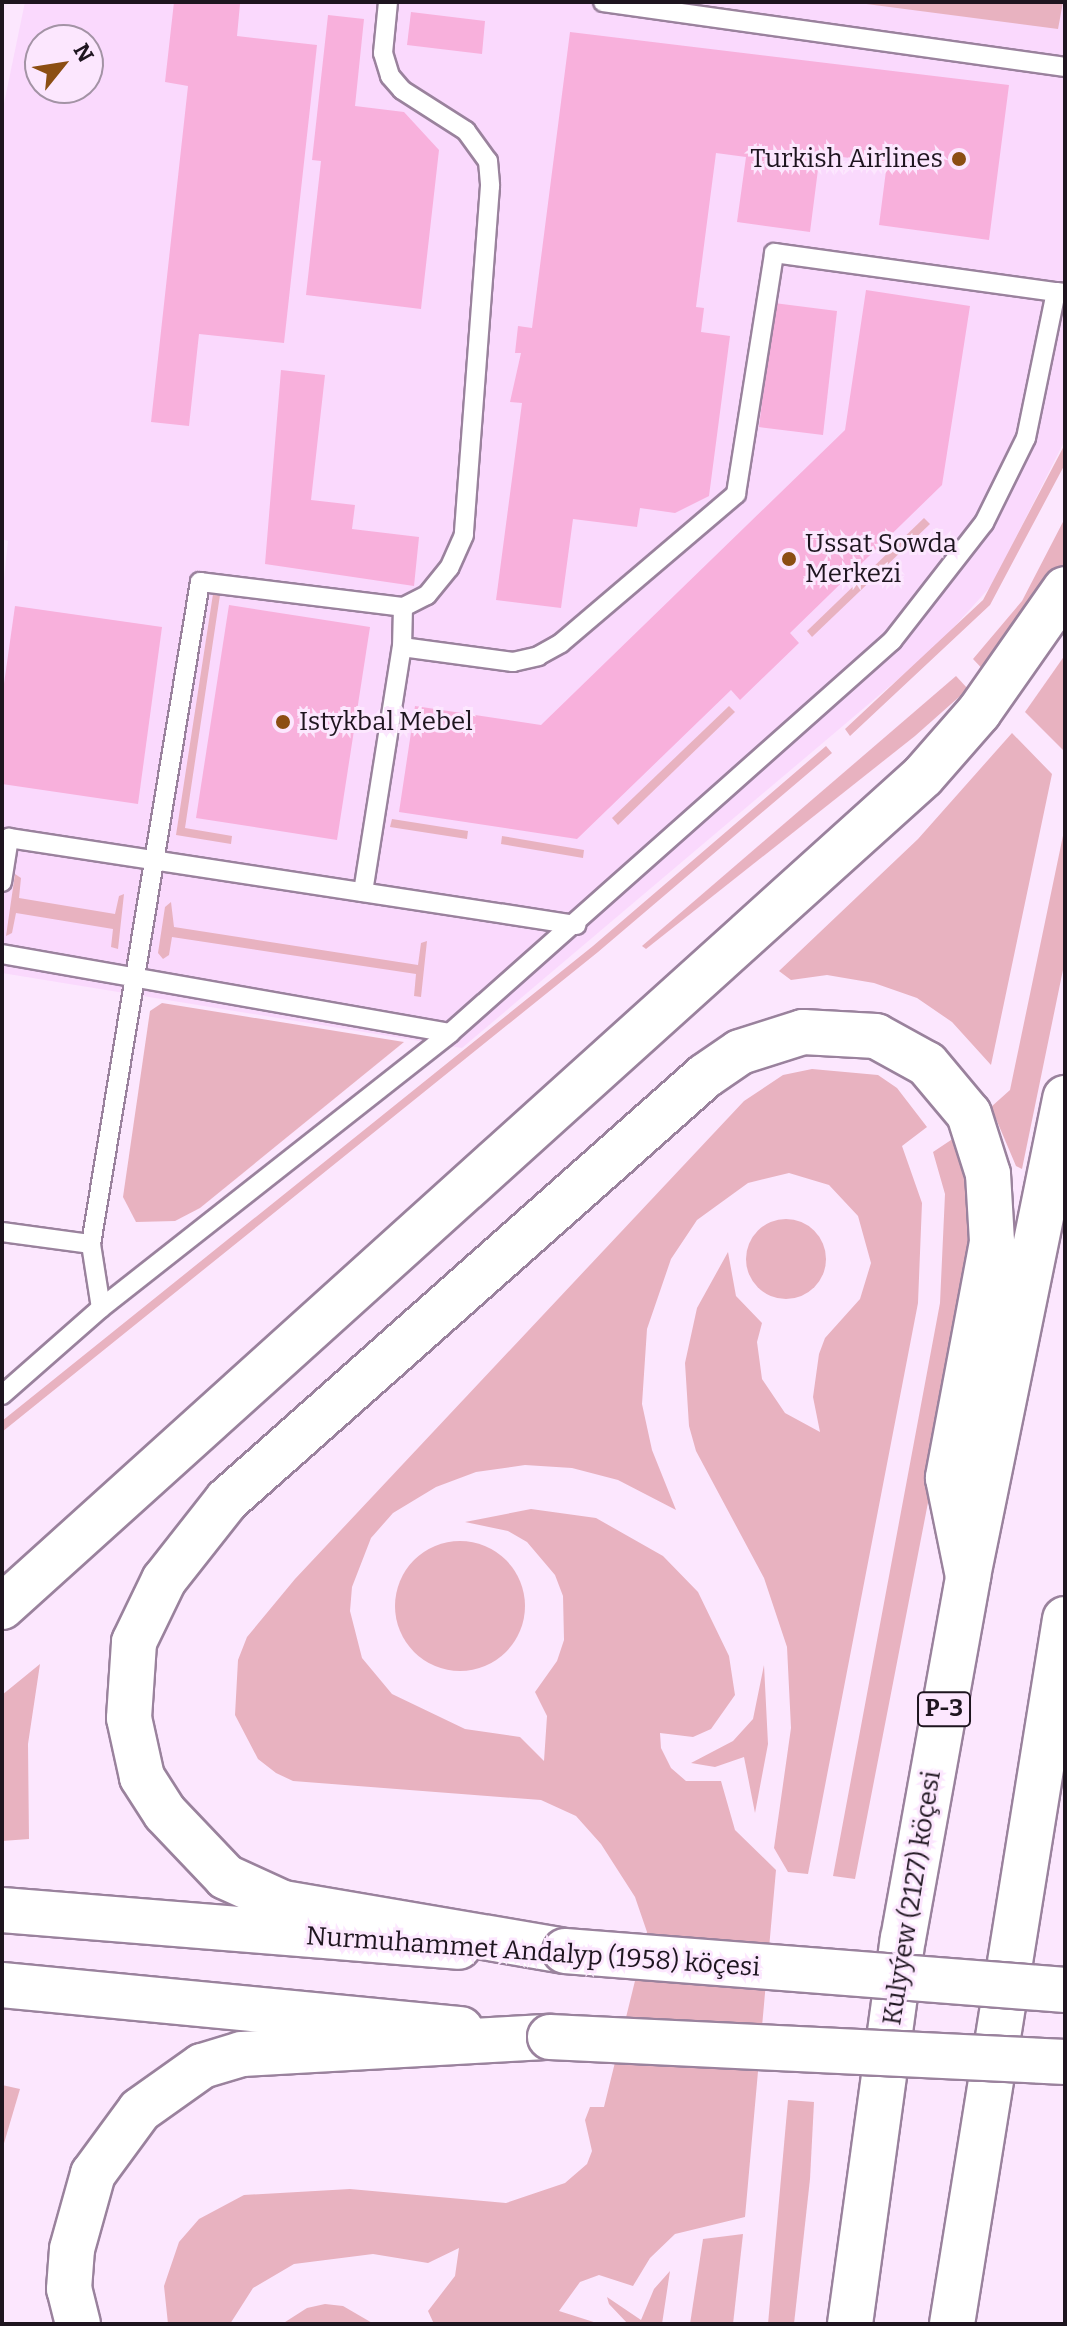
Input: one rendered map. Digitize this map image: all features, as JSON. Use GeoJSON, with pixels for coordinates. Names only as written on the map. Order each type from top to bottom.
{"type":"FeatureCollection","features":[{"type":"Feature","properties":{"kind":"main road"},"geometry":{"type":"LineString","coordinates":[[2,1607],[923,776],[979,712],[1065,589]]}},
{"type":"Feature","properties":{"kind":"main road"},"geometry":{"type":"LineString","coordinates":[[565,1951],[283,1903],[226,1877],[165,1813],[142,1777],[129,1718],[134,1642],[164,1580],[227,1500],[705,1076],[740,1052],[803,1032],[876,1036],[927,1064],[969,1114],[988,1174],[992,1242],[948,1478],[968,1576]]}},
{"type":"Feature","properties":{"kind":"main road","name":"Kulyýew (2127) köçesi"},"geometry":{"type":"LineString","coordinates":[[850,2324],[903,1939],[968,1576],[1065,1098]]}},
{"type":"Feature","properties":{"kind":"main road"},"geometry":{"type":"LineString","coordinates":[[952,2324],[1065,1619]]}},
{"type":"Feature","properties":{"kind":"main road","name":"Nurmuhammet Andalyp (1958) köçesi"},"geometry":{"type":"LineString","coordinates":[[2,1910],[381,1945],[565,1951],[1065,1990]]}},
{"type":"Feature","properties":{"kind":"main road"},"geometry":{"type":"LineString","coordinates":[[2,1985],[550,2037],[1065,2062]]}},
{"type":"Feature","properties":{"kind":"main road"},"geometry":{"type":"LineString","coordinates":[[78,2324],[69,2289],[72,2249],[93,2174],[140,2110],[202,2066],[242,2054],[550,2037]]}},
{"type":"Feature","properties":{"kind":"lane"},"geometry":{"type":"LineString","coordinates":[[101,1308],[91,1244],[200,582],[403,607],[427,595],[449,568],[464,535],[490,186],[488,161],[466,131],[402,90],[390,76],[383,53],[388,2]]}},
{"type":"Feature","properties":{"kind":"lane"},"geometry":{"type":"LineString","coordinates":[[603,2],[1065,67]]}},
{"type":"Feature","properties":{"kind":"lane"},"geometry":{"type":"LineString","coordinates":[[2,1395],[101,1308],[450,1033],[576,925],[892,641],[938,586],[984,523],[1026,438],[1061,292],[774,253],[736,494],[561,643],[538,656],[513,662],[402,647]]}},
{"type":"Feature","properties":{"kind":"lane"},"geometry":{"type":"LineString","coordinates":[[363,892],[402,647],[403,607]]}},
{"type":"Feature","properties":{"kind":"lane"},"geometry":{"type":"LineString","coordinates":[[2,882],[9,838],[576,925]]}},
{"type":"Feature","properties":{"kind":"lane"},"geometry":{"type":"LineString","coordinates":[[2,954],[450,1033]]}},
{"type":"Feature","properties":{"kind":"lane"},"geometry":{"type":"LineString","coordinates":[[2,1232],[91,1244]]}},
{"type":"Feature","properties":{"kind":"shaded area"},"geometry":{"type":"Polygon","coordinates":[[[25,2],[1065,2],[1065,440],[992,585],[935,648],[462,1048],[2,973],[2,598],[8,541],[2,539],[2,113],[25,2]]]}},
{"type":"Feature","properties":{"kind":"shaded area"},"geometry":{"type":"Polygon","coordinates":[[[851,2],[1063,2],[1058,29],[851,2]]]}},
{"type":"Feature","properties":{"kind":"shaded area"},"geometry":{"type":"Polygon","coordinates":[[[1065,444],[1065,464],[990,605],[850,736],[845,729],[983,600],[1065,444]]]}},
{"type":"Feature","properties":{"kind":"shaded area"},"geometry":{"type":"Polygon","coordinates":[[[924,518],[930,524],[812,637],[807,631],[924,518]]]}},
{"type":"Feature","properties":{"kind":"shaded area"},"geometry":{"type":"Polygon","coordinates":[[[1065,518],[1065,570],[990,677],[973,659],[1022,601],[1065,518]]]}},
{"type":"Feature","properties":{"kind":"shaded area"},"geometry":{"type":"Polygon","coordinates":[[[213,594],[220,595],[185,828],[232,836],[231,844],[176,835],[213,594]]]}},
{"type":"Feature","properties":{"kind":"shaded area"},"geometry":{"type":"Polygon","coordinates":[[[1065,655],[1065,752],[1025,712],[1065,655]]]}},
{"type":"Feature","properties":{"kind":"shaded area"},"geometry":{"type":"Polygon","coordinates":[[[956,676],[968,689],[915,736],[646,949],[642,946],[956,676]]]}},
{"type":"Feature","properties":{"kind":"shaded area"},"geometry":{"type":"Polygon","coordinates":[[[729,706],[735,712],[618,825],[612,818],[729,706]]]}},
{"type":"Feature","properties":{"kind":"shaded area"},"geometry":{"type":"Polygon","coordinates":[[[1012,733],[1052,774],[991,1065],[952,1022],[917,998],[874,983],[827,975],[791,980],[779,971],[918,839],[1012,733]]]}},
{"type":"Feature","properties":{"kind":"shaded area"},"geometry":{"type":"Polygon","coordinates":[[[826,746],[832,753],[598,952],[2,1432],[2,1421],[593,946],[826,746]]]}},
{"type":"Feature","properties":{"kind":"shaded area"},"geometry":{"type":"Polygon","coordinates":[[[392,819],[468,831],[467,839],[390,827],[392,819]]]}},
{"type":"Feature","properties":{"kind":"shaded area"},"geometry":{"type":"Polygon","coordinates":[[[1065,826],[1065,960],[1022,1169],[1016,1166],[991,1107],[1010,1090],[1065,826]]]}},
{"type":"Feature","properties":{"kind":"shaded area"},"geometry":{"type":"Polygon","coordinates":[[[502,836],[584,850],[583,858],[501,844],[502,836]]]}},
{"type":"Feature","properties":{"kind":"shaded area"},"geometry":{"type":"Polygon","coordinates":[[[15,874],[21,878],[19,898],[115,914],[119,896],[124,894],[118,949],[111,947],[113,929],[16,913],[12,933],[6,936],[15,874]]]}},
{"type":"Feature","properties":{"kind":"shaded area"},"geometry":{"type":"Polygon","coordinates":[[[171,902],[174,927],[418,965],[421,943],[427,941],[421,997],[414,996],[416,974],[172,937],[169,955],[163,959],[158,953],[165,907],[171,902]]]}},
{"type":"Feature","properties":{"kind":"shaded area"},"geometry":{"type":"Polygon","coordinates":[[[162,1003],[404,1042],[200,1208],[175,1221],[136,1222],[123,1197],[150,1011],[162,1003]]]}},
{"type":"Feature","properties":{"kind":"shaded area"},"geometry":{"type":"Polygon","coordinates":[[[812,1069],[878,1075],[897,1088],[927,1127],[902,1146],[922,1203],[918,1303],[808,1874],[788,1872],[774,1848],[791,1728],[787,1647],[764,1578],[696,1451],[689,1426],[685,1363],[697,1308],[728,1252],[736,1296],[762,1323],[757,1342],[762,1379],[785,1413],[820,1432],[813,1397],[819,1354],[825,1338],[860,1299],[871,1263],[858,1216],[829,1185],[789,1173],[748,1183],[697,1220],[671,1259],[647,1329],[642,1404],[652,1450],[676,1510],[618,1480],[572,1468],[525,1465],[476,1472],[436,1487],[393,1513],[371,1538],[352,1587],[350,1611],[362,1658],[392,1694],[465,1729],[520,1737],[544,1761],[547,1716],[535,1692],[557,1661],[564,1640],[563,1596],[555,1575],[527,1542],[508,1531],[465,1522],[531,1509],[596,1518],[663,1556],[698,1592],[729,1656],[735,1695],[711,1729],[693,1737],[660,1733],[661,1748],[671,1768],[686,1781],[721,1781],[735,1830],[776,1870],[745,2217],[675,2234],[650,2258],[633,2286],[599,2275],[580,2282],[559,2311],[600,2324],[434,2324],[428,2311],[455,2276],[459,2248],[428,2263],[373,2254],[294,2264],[253,2288],[230,2324],[168,2324],[164,2286],[179,2242],[199,2219],[244,2195],[350,2189],[506,2203],[565,2183],[587,2164],[592,2151],[585,2120],[590,2107],[604,2107],[647,1932],[635,1897],[601,1844],[576,1816],[541,1800],[293,1781],[276,1773],[258,1759],[235,1715],[238,1660],[247,1637],[295,1579],[744,1101],[783,1075],[812,1069]]]}},
{"type":"Feature","properties":{"kind":"shaded area"},"geometry":{"type":"Polygon","coordinates":[[[954,1138],[965,1161],[970,1199],[964,1317],[855,1879],[833,1876],[940,1303],[945,1194],[933,1152],[954,1138]]]}},
{"type":"Feature","properties":{"kind":"shaded area"},"geometry":{"type":"Polygon","coordinates":[[[786,1219],[801,1222],[814,1231],[823,1244],[826,1259],[823,1274],[814,1287],[801,1296],[786,1299],[771,1296],[758,1287],[749,1274],[746,1259],[749,1244],[758,1231],[771,1222],[786,1219]]]}},
{"type":"Feature","properties":{"kind":"shaded area"},"geometry":{"type":"Polygon","coordinates":[[[460,1541],[485,1546],[506,1560],[520,1581],[525,1606],[520,1631],[506,1652],[485,1666],[460,1671],[435,1666],[414,1652],[400,1631],[395,1606],[400,1581],[414,1560],[435,1546],[460,1541]]]}},
{"type":"Feature","properties":{"kind":"shaded area"},"geometry":{"type":"Polygon","coordinates":[[[40,1664],[28,1744],[29,1839],[2,1841],[2,1695],[40,1664]]]}},
{"type":"Feature","properties":{"kind":"shaded area"},"geometry":{"type":"Polygon","coordinates":[[[764,1665],[768,1744],[755,1813],[744,1757],[715,1767],[691,1763],[733,1741],[753,1719],[764,1665]]]}},
{"type":"Feature","properties":{"kind":"shaded area"},"geometry":{"type":"Polygon","coordinates":[[[2,2085],[20,2089],[2,2150],[2,2085]]]}},
{"type":"Feature","properties":{"kind":"shaded area"},"geometry":{"type":"Polygon","coordinates":[[[788,2100],[814,2102],[810,2179],[794,2324],[768,2324],[788,2100]]]}},
{"type":"Feature","properties":{"kind":"shaded area"},"geometry":{"type":"Polygon","coordinates":[[[743,2234],[733,2324],[690,2324],[703,2239],[743,2234]]]}},
{"type":"Feature","properties":{"kind":"shaded area"},"geometry":{"type":"Polygon","coordinates":[[[670,2271],[662,2324],[628,2324],[609,2304],[607,2297],[641,2320],[654,2289],[670,2271]]]}},
{"type":"Feature","properties":{"kind":"shaded area"},"geometry":{"type":"Polygon","coordinates":[[[325,2304],[343,2306],[374,2324],[282,2324],[307,2308],[325,2304]]]}},
{"type":"Feature","properties":{"kind":"building"},"geometry":{"type":"Polygon","coordinates":[[[174,2],[240,4],[237,36],[317,45],[284,343],[199,334],[189,426],[151,422],[188,86],[165,82],[174,2]]]}},
{"type":"Feature","properties":{"kind":"building"},"geometry":{"type":"Polygon","coordinates":[[[411,12],[485,21],[482,54],[407,45],[411,12]]]}},
{"type":"Feature","properties":{"kind":"building"},"geometry":{"type":"Polygon","coordinates":[[[328,15],[364,19],[355,106],[404,112],[439,150],[421,309],[306,295],[321,161],[312,160],[328,15]]]}},
{"type":"Feature","properties":{"kind":"building"},"geometry":{"type":"Polygon","coordinates":[[[570,32],[1009,85],[989,240],[879,225],[887,163],[820,154],[810,232],[737,222],[746,157],[716,153],[696,307],[704,308],[701,332],[730,336],[709,496],[675,513],[640,508],[637,527],[573,519],[561,608],[496,600],[522,403],[510,402],[521,353],[515,353],[518,326],[532,328],[570,32]]]}},
{"type":"Feature","properties":{"kind":"building","name":"Ussat Sowda Merkezi"},"geometry":{"type":"Polygon","coordinates":[[[866,290],[970,306],[942,485],[790,633],[799,643],[740,700],[731,690],[577,839],[399,812],[415,706],[541,725],[845,430],[866,290]]]}},
{"type":"Feature","properties":{"kind":"building"},"geometry":{"type":"Polygon","coordinates":[[[774,303],[837,311],[823,435],[759,427],[774,303]]]}},
{"type":"Feature","properties":{"kind":"building"},"geometry":{"type":"Polygon","coordinates":[[[281,370],[325,375],[311,500],[355,505],[352,529],[419,537],[414,586],[265,564],[281,370]]]}},
{"type":"Feature","properties":{"kind":"building","name":"Istykbal Mebel"},"geometry":{"type":"Polygon","coordinates":[[[229,605],[370,627],[337,840],[196,818],[229,605]]]}},
{"type":"Feature","properties":{"kind":"building"},"geometry":{"type":"Polygon","coordinates":[[[15,606],[162,627],[138,804],[2,784],[2,698],[15,606]]]}},
{"type":"Feature","properties":{"kind":"place","name":"Turkish Airlines"},"geometry":{"type":"Point","coordinates":[959,159]}},
{"type":"Feature","properties":{"kind":"place","name":"Ussat Sowda Merkezi"},"geometry":{"type":"Point","coordinates":[789,559]}},
{"type":"Feature","properties":{"kind":"place","name":"Istykbal Mebel"},"geometry":{"type":"Point","coordinates":[283,722]}}]}
